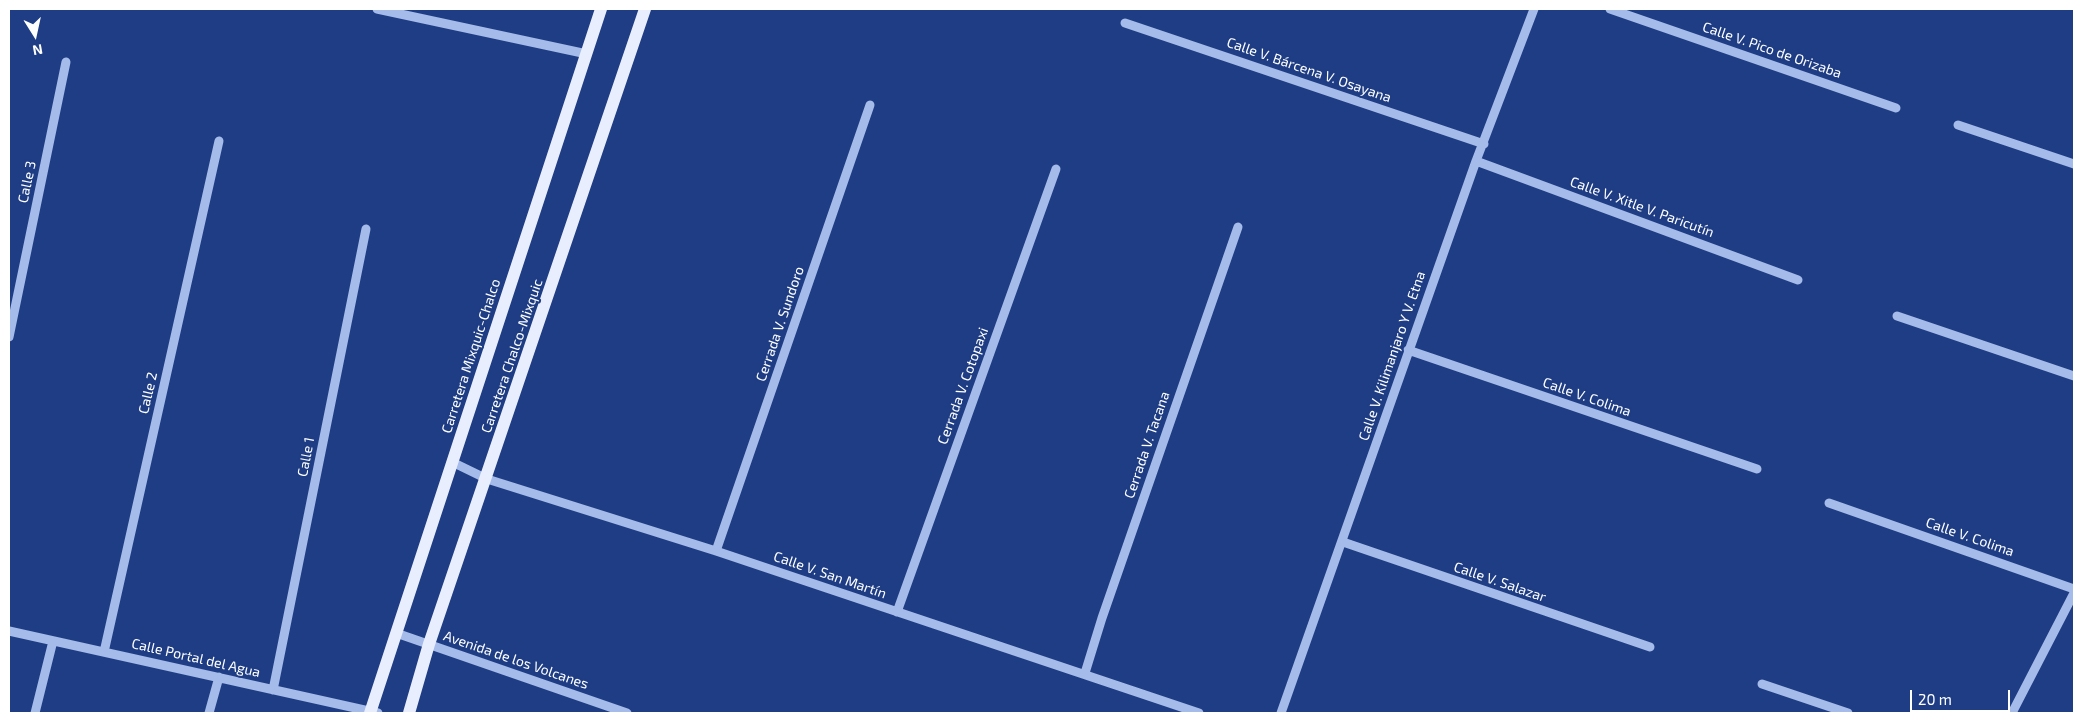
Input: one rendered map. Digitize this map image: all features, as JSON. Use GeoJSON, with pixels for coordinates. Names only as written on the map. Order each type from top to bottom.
{"type":"FeatureCollection","features":[{"type":"Feature","properties":{"kind":"main road","name":"Carretera Mixquic-Chalco"},"geometry":{"type":"LineString","coordinates":[[373,713],[396,633],[601,9]]}},
{"type":"Feature","properties":{"kind":"main road","name":"Carretera Chalco-Mixquic"},"geometry":{"type":"LineString","coordinates":[[409,713],[430,644],[645,9]]}},
{"type":"Feature","properties":{"kind":"street"},"geometry":{"type":"LineString","coordinates":[[377,9],[587,54]]}},
{"type":"Feature","properties":{"kind":"street","name":"Calle V. Kilimanjaro Y V. Etna"},"geometry":{"type":"LineString","coordinates":[[1281,713],[1343,542],[1408,350],[1476,161],[1534,9]]}},
{"type":"Feature","properties":{"kind":"street","name":"Calle V. Pico de Orizaba"},"geometry":{"type":"LineString","coordinates":[[1610,9],[1896,108]]}},
{"type":"Feature","properties":{"kind":"street","name":"Calle V. Bárcena V. Osayana"},"geometry":{"type":"LineString","coordinates":[[1125,23],[1484,144]]}},
{"type":"Feature","properties":{"kind":"street","name":"Calle 3"},"geometry":{"type":"LineString","coordinates":[[9,338],[66,62]]}},
{"type":"Feature","properties":{"kind":"street","name":"Cerrada V. Sundoro"},"geometry":{"type":"LineString","coordinates":[[716,551],[870,105]]}},
{"type":"Feature","properties":{"kind":"street"},"geometry":{"type":"LineString","coordinates":[[1958,125],[2074,164]]}},
{"type":"Feature","properties":{"kind":"street","name":"Calle 2"},"geometry":{"type":"LineString","coordinates":[[104,652],[219,141]]}},
{"type":"Feature","properties":{"kind":"street","name":"Calle V. Xitle V. Paricutín"},"geometry":{"type":"LineString","coordinates":[[1476,161],[1798,280]]}},
{"type":"Feature","properties":{"kind":"street","name":"Cerrada V. Cotopaxi"},"geometry":{"type":"LineString","coordinates":[[897,612],[1056,169]]}},
{"type":"Feature","properties":{"kind":"street","name":"Cerrada V. Tacana"},"geometry":{"type":"LineString","coordinates":[[1084,673],[1238,228]]}},
{"type":"Feature","properties":{"kind":"street","name":"Calle 1"},"geometry":{"type":"LineString","coordinates":[[273,690],[366,229]]}},
{"type":"Feature","properties":{"kind":"street"},"geometry":{"type":"LineString","coordinates":[[1897,316],[2074,376]]}},
{"type":"Feature","properties":{"kind":"street","name":"Calle V. Colima"},"geometry":{"type":"LineString","coordinates":[[1408,350],[1757,469]]}},
{"type":"Feature","properties":{"kind":"street","name":"Calle V. San Martín"},"geometry":{"type":"LineString","coordinates":[[452,462],[487,479],[716,551],[1199,713]]}},
{"type":"Feature","properties":{"kind":"street","name":"Calle V. Colima"},"geometry":{"type":"LineString","coordinates":[[1829,502],[2074,589]]}},
{"type":"Feature","properties":{"kind":"street","name":"Calle V. Salazar"},"geometry":{"type":"LineString","coordinates":[[1343,542],[1650,648]]}},
{"type":"Feature","properties":{"kind":"street"},"geometry":{"type":"LineString","coordinates":[[2012,713],[2074,593]]}},
{"type":"Feature","properties":{"kind":"street","name":"Calle Portal del Agua"},"geometry":{"type":"LineString","coordinates":[[9,630],[373,713]]}},
{"type":"Feature","properties":{"kind":"street","name":"Avenida de los Volcanes"},"geometry":{"type":"LineString","coordinates":[[396,633],[627,713]]}},
{"type":"Feature","properties":{"kind":"street"},"geometry":{"type":"LineString","coordinates":[[35,713],[53,641]]}},
{"type":"Feature","properties":{"kind":"street"},"geometry":{"type":"LineString","coordinates":[[210,713],[219,678]]}},
{"type":"Feature","properties":{"kind":"street"},"geometry":{"type":"LineString","coordinates":[[1762,684],[1848,713]]}}]}
